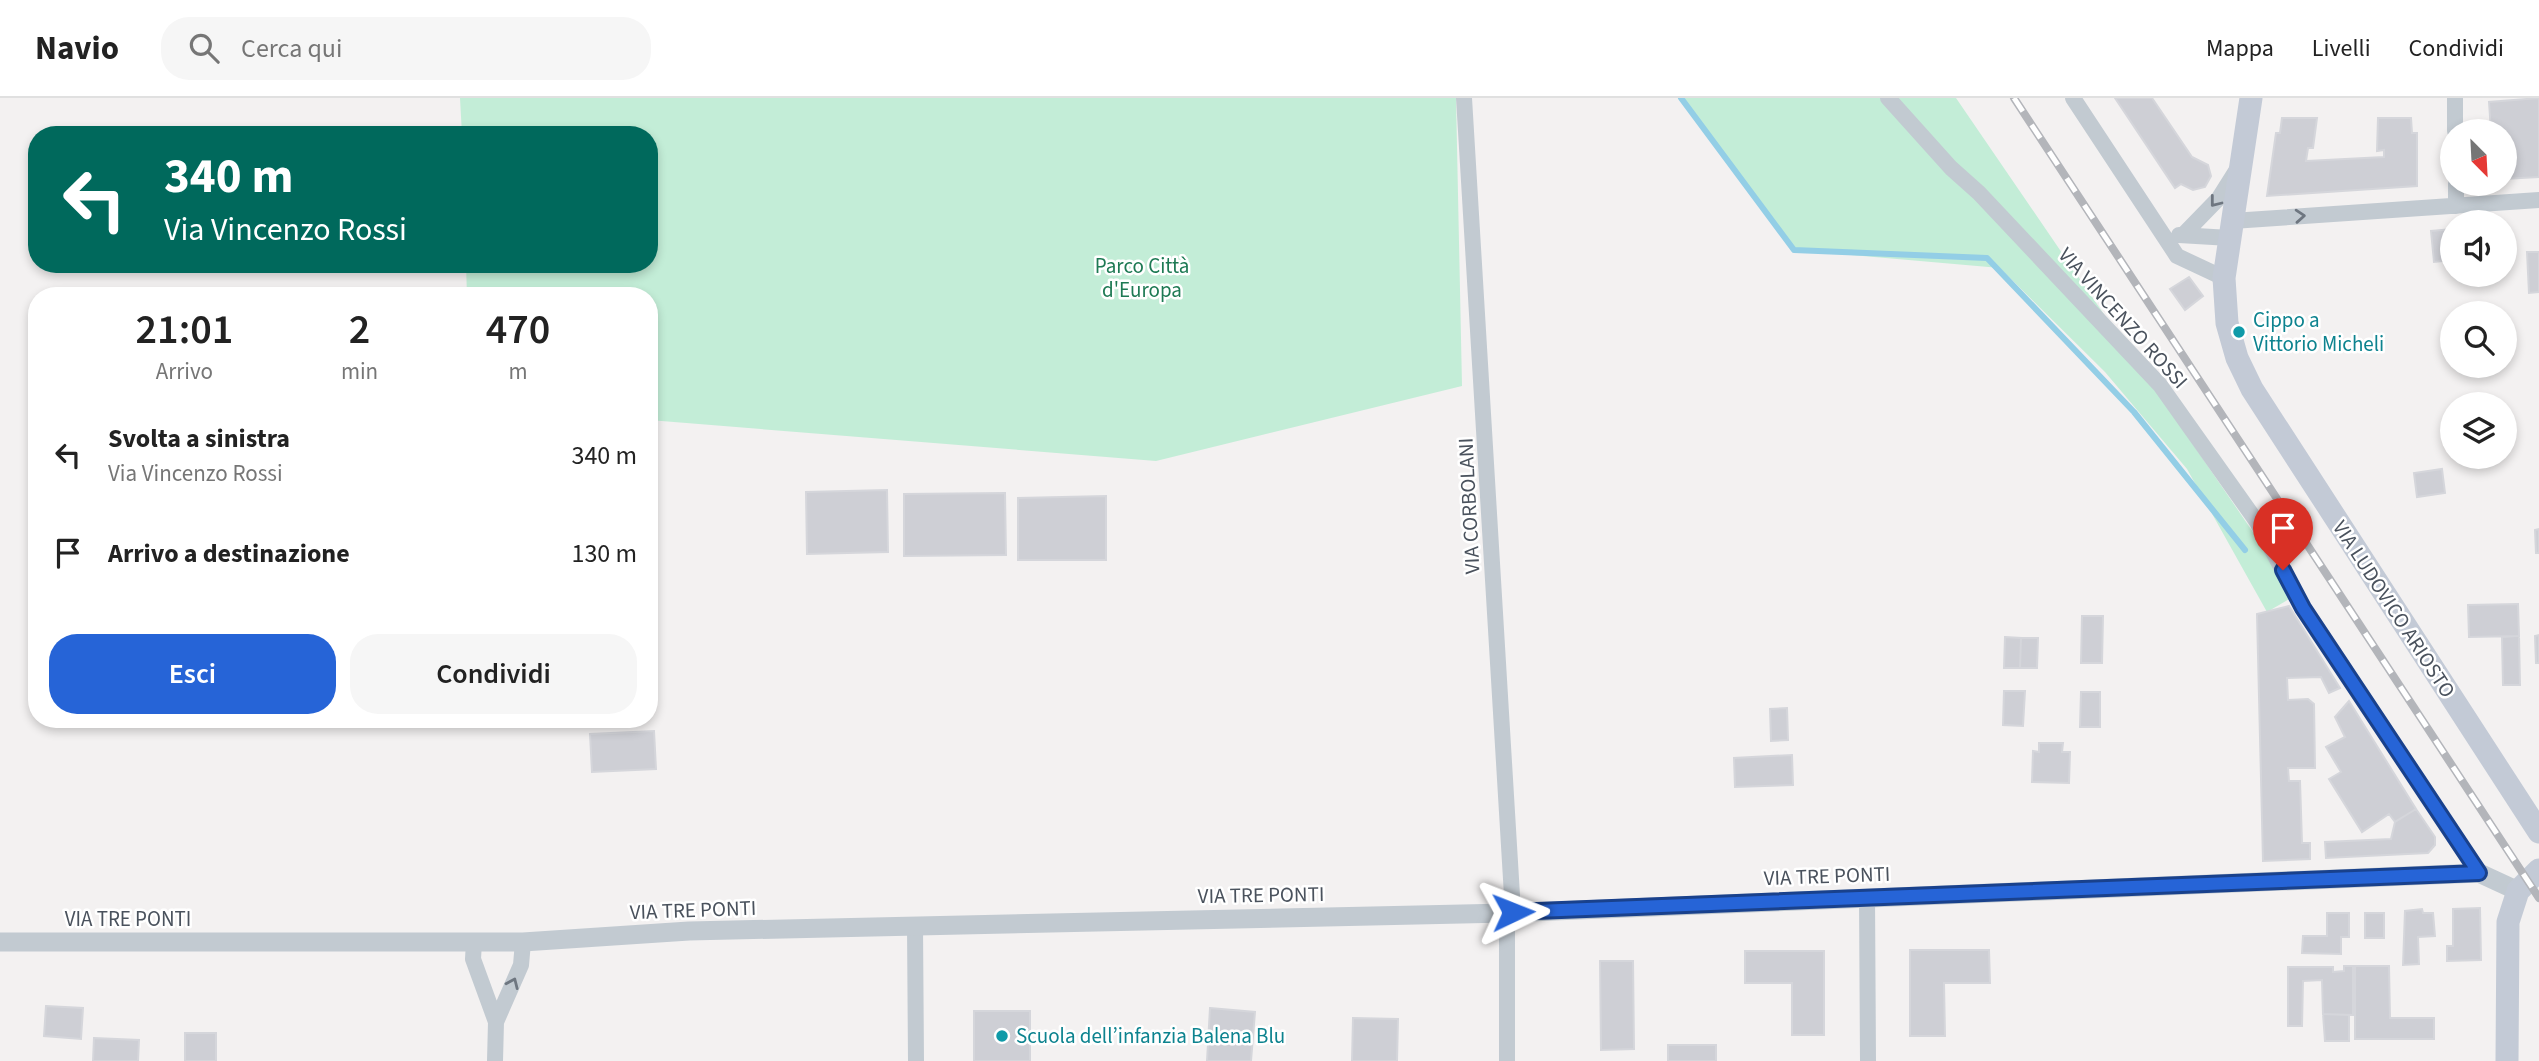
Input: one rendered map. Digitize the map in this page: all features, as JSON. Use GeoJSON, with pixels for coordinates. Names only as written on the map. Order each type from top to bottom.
{"type":"FeatureCollection","features":[{"type":"Feature","properties":{"kind":"main road","name":"VIA LUDOVICO ARIOSTO"},"geometry":{"type":"LineString","coordinates":[[2251,98],[2224,278],[2227,323],[2237,358],[2252,389],[2539,832]]}},
{"type":"Feature","properties":{"kind":"main road"},"geometry":{"type":"LineString","coordinates":[[2507,1061],[2508,922],[2528,880]]}},
{"type":"Feature","properties":{"kind":"street","name":"VIA CORBOLANI"},"geometry":{"type":"LineString","coordinates":[[1464,98],[1510,912],[1507,1061]]}},
{"type":"Feature","properties":{"kind":"street","name":"VIA VINCENZO ROSSI"},"geometry":{"type":"LineString","coordinates":[[1888,98],[1951,168],[1979,192],[2160,385],[2257,522],[2303,608],[2479,873]]}},
{"type":"Feature","properties":{"kind":"street"},"geometry":{"type":"LineString","coordinates":[[2073,98],[2160,232],[2184,262],[2224,278]]}},
{"type":"Feature","properties":{"kind":"street"},"geometry":{"type":"LineString","coordinates":[[2455,98],[2455,119]]}},
{"type":"Feature","properties":{"kind":"street"},"geometry":{"type":"LineString","coordinates":[[2183,235],[2219,198],[2241,163]]}},
{"type":"Feature","properties":{"kind":"street"},"geometry":{"type":"LineString","coordinates":[[2456,196],[2456,206]]}},
{"type":"Feature","properties":{"kind":"street"},"geometry":{"type":"LineString","coordinates":[[2160,232],[2183,235],[2456,206],[2539,200]]}},
{"type":"Feature","properties":{"kind":"street","name":"VIA TRE PONTI"},"geometry":{"type":"LineString","coordinates":[[0,942],[523,942],[689,932],[1510,912],[2479,873],[2528,880]]}},
{"type":"Feature","properties":{"kind":"street"},"geometry":{"type":"LineString","coordinates":[[1867,897],[1868,1061]]}},
{"type":"Feature","properties":{"kind":"street"},"geometry":{"type":"LineString","coordinates":[[915,926],[916,1061]]}},
{"type":"Feature","properties":{"kind":"street"},"geometry":{"type":"LineString","coordinates":[[474,942],[474,959],[496,1022],[495,1061]]}},
{"type":"Feature","properties":{"kind":"street"},"geometry":{"type":"LineString","coordinates":[[496,1022],[521,965],[523,942]]}},
{"type":"Feature","properties":{"kind":"green space","name":"Parco Città d'Europa"},"geometry":{"type":"Polygon","coordinates":[[[460,98],[1456,98],[1462,386],[1156,461],[658,421],[658,287],[467,287],[466,273],[658,273],[658,126],[462,126],[460,98]]]}},
{"type":"Feature","properties":{"kind":"green space"},"geometry":{"type":"Polygon","coordinates":[[[1679,98],[1956,98],[2296,595],[2267,612],[2187,469],[2105,372],[2000,268],[1794,250],[1679,98]]]}},
{"type":"Feature","properties":{"kind":"building"},"geometry":{"type":"Polygon","coordinates":[[[2115,98],[2152,98],[2192,157],[2208,165],[2211,176],[2205,187],[2193,190],[2181,184],[2175,188],[2115,98]]]}},
{"type":"Feature","properties":{"kind":"building"},"geometry":{"type":"Polygon","coordinates":[[[2539,98],[2539,177],[2517,178],[2517,119],[2490,119],[2489,102],[2539,98]]]}},
{"type":"Feature","properties":{"kind":"building"},"geometry":{"type":"Polygon","coordinates":[[[2282,118],[2317,118],[2313,148],[2308,148],[2306,161],[2384,157],[2384,150],[2377,151],[2378,118],[2411,118],[2412,133],[2417,133],[2417,186],[2267,196],[2276,133],[2280,133],[2282,118]]]}},
{"type":"Feature","properties":{"kind":"building"},"geometry":{"type":"Polygon","coordinates":[[[2440,230],[2440,261],[2434,262],[2431,231],[2440,230]]]}},
{"type":"Feature","properties":{"kind":"building"},"geometry":{"type":"Polygon","coordinates":[[[2527,252],[2539,252],[2539,292],[2529,293],[2527,252]]]}},
{"type":"Feature","properties":{"kind":"building"},"geometry":{"type":"Polygon","coordinates":[[[2189,277],[2203,296],[2185,310],[2170,289],[2189,277]]]}},
{"type":"Feature","properties":{"kind":"building"},"geometry":{"type":"Polygon","coordinates":[[[2442,469],[2445,493],[2417,497],[2414,473],[2442,469]]]}},
{"type":"Feature","properties":{"kind":"building"},"geometry":{"type":"Polygon","coordinates":[[[887,490],[888,552],[807,554],[806,492],[887,490]]]}},
{"type":"Feature","properties":{"kind":"building"},"geometry":{"type":"Polygon","coordinates":[[[1005,493],[1006,555],[904,556],[904,494],[1005,493]]]}},
{"type":"Feature","properties":{"kind":"building"},"geometry":{"type":"Polygon","coordinates":[[[1106,496],[1106,560],[1018,560],[1018,498],[1106,496]]]}},
{"type":"Feature","properties":{"kind":"building"},"geometry":{"type":"Polygon","coordinates":[[[2539,529],[2539,553],[2536,553],[2535,530],[2539,529]]]}},
{"type":"Feature","properties":{"kind":"building"},"geometry":{"type":"Polygon","coordinates":[[[2518,604],[2519,636],[2469,637],[2468,605],[2518,604]]]}},
{"type":"Feature","properties":{"kind":"building"},"geometry":{"type":"Polygon","coordinates":[[[2289,606],[2340,688],[2329,693],[2321,677],[2287,678],[2288,700],[2308,699],[2314,704],[2315,768],[2288,768],[2289,781],[2300,781],[2302,843],[2310,843],[2310,859],[2263,861],[2257,614],[2289,606]]]}},
{"type":"Feature","properties":{"kind":"building"},"geometry":{"type":"Polygon","coordinates":[[[2082,616],[2103,616],[2102,663],[2081,663],[2082,616]]]}},
{"type":"Feature","properties":{"kind":"building"},"geometry":{"type":"Polygon","coordinates":[[[2539,635],[2539,663],[2536,663],[2535,636],[2539,635]]]}},
{"type":"Feature","properties":{"kind":"building"},"geometry":{"type":"Polygon","coordinates":[[[2519,636],[2520,685],[2503,685],[2502,637],[2519,636]]]}},
{"type":"Feature","properties":{"kind":"building"},"geometry":{"type":"Polygon","coordinates":[[[2005,637],[2021,638],[2020,668],[2004,668],[2005,637]]]}},
{"type":"Feature","properties":{"kind":"building"},"geometry":{"type":"Polygon","coordinates":[[[2021,638],[2038,638],[2037,668],[2020,668],[2021,638]]]}},
{"type":"Feature","properties":{"kind":"building"},"geometry":{"type":"Polygon","coordinates":[[[2004,691],[2025,691],[2023,726],[2003,725],[2004,691]]]}},
{"type":"Feature","properties":{"kind":"building"},"geometry":{"type":"Polygon","coordinates":[[[2081,692],[2100,692],[2100,727],[2080,727],[2081,692]]]}},
{"type":"Feature","properties":{"kind":"building"},"geometry":{"type":"Polygon","coordinates":[[[2349,701],[2416,809],[2395,822],[2389,814],[2362,832],[2329,779],[2341,772],[2326,747],[2345,737],[2335,717],[2349,701]]]}},
{"type":"Feature","properties":{"kind":"building"},"geometry":{"type":"Polygon","coordinates":[[[1787,708],[1788,740],[1771,741],[1770,709],[1787,708]]]}},
{"type":"Feature","properties":{"kind":"building"},"geometry":{"type":"Polygon","coordinates":[[[654,731],[656,769],[592,772],[590,734],[654,731]]]}},
{"type":"Feature","properties":{"kind":"building"},"geometry":{"type":"Polygon","coordinates":[[[2039,743],[2063,743],[2062,752],[2070,752],[2069,783],[2032,782],[2033,751],[2039,752],[2039,743]]]}},
{"type":"Feature","properties":{"kind":"building"},"geometry":{"type":"Polygon","coordinates":[[[1792,755],[1793,785],[1735,787],[1734,758],[1792,755]]]}},
{"type":"Feature","properties":{"kind":"building"},"geometry":{"type":"Polygon","coordinates":[[[2416,809],[2435,837],[2435,845],[2428,853],[2326,858],[2325,842],[2391,839],[2395,822],[2416,809]]]}},
{"type":"Feature","properties":{"kind":"building"},"geometry":{"type":"Polygon","coordinates":[[[2480,908],[2481,960],[2447,961],[2447,946],[2453,946],[2453,909],[2480,908]]]}},
{"type":"Feature","properties":{"kind":"building"},"geometry":{"type":"Polygon","coordinates":[[[2422,909],[2423,913],[2433,913],[2435,936],[2418,937],[2419,964],[2403,965],[2405,911],[2422,909]]]}},
{"type":"Feature","properties":{"kind":"building"},"geometry":{"type":"Polygon","coordinates":[[[2327,913],[2349,913],[2349,937],[2341,937],[2341,954],[2302,953],[2303,936],[2327,936],[2327,913]]]}},
{"type":"Feature","properties":{"kind":"building"},"geometry":{"type":"Polygon","coordinates":[[[2365,913],[2384,913],[2384,938],[2365,938],[2365,913]]]}},
{"type":"Feature","properties":{"kind":"building"},"geometry":{"type":"Polygon","coordinates":[[[1910,950],[1989,950],[1990,983],[1944,983],[1945,1036],[1910,1036],[1910,950]]]}},
{"type":"Feature","properties":{"kind":"building"},"geometry":{"type":"Polygon","coordinates":[[[1745,951],[1824,951],[1824,1035],[1792,1035],[1792,983],[1745,983],[1745,951]]]}},
{"type":"Feature","properties":{"kind":"building"},"geometry":{"type":"Polygon","coordinates":[[[1600,961],[1633,961],[1634,1049],[1601,1050],[1600,961]]]}},
{"type":"Feature","properties":{"kind":"building"},"geometry":{"type":"Polygon","coordinates":[[[2344,966],[2353,966],[2353,1015],[2323,1014],[2322,980],[2303,981],[2302,1026],[2288,1026],[2288,967],[2333,967],[2333,972],[2344,971],[2344,966]]]}},
{"type":"Feature","properties":{"kind":"building"},"geometry":{"type":"Polygon","coordinates":[[[2355,966],[2389,966],[2390,1018],[2434,1018],[2434,1039],[2355,1039],[2355,966]]]}},
{"type":"Feature","properties":{"kind":"building"},"geometry":{"type":"Polygon","coordinates":[[[46,1006],[83,1008],[81,1039],[44,1036],[46,1006]]]}},
{"type":"Feature","properties":{"kind":"building"},"geometry":{"type":"Polygon","coordinates":[[[1210,1008],[1255,1012],[1251,1061],[1207,1061],[1210,1008]]]}},
{"type":"Feature","properties":{"kind":"building","name":"Scuola dell’infanzia Balena Blu"},"geometry":{"type":"Polygon","coordinates":[[[974,1011],[1030,1011],[1030,1061],[974,1061],[974,1011]]]}},
{"type":"Feature","properties":{"kind":"building"},"geometry":{"type":"Polygon","coordinates":[[[2323,1014],[2349,1015],[2349,1041],[2325,1041],[2323,1014]]]}},
{"type":"Feature","properties":{"kind":"building"},"geometry":{"type":"Polygon","coordinates":[[[1353,1018],[1398,1019],[1397,1061],[1352,1061],[1353,1018]]]}},
{"type":"Feature","properties":{"kind":"building"},"geometry":{"type":"Polygon","coordinates":[[[185,1033],[216,1033],[216,1061],[185,1061],[185,1033]]]}},
{"type":"Feature","properties":{"kind":"building"},"geometry":{"type":"Polygon","coordinates":[[[94,1038],[139,1040],[138,1061],[93,1061],[94,1038]]]}},
{"type":"Feature","properties":{"kind":"building"},"geometry":{"type":"Polygon","coordinates":[[[1668,1045],[1716,1045],[1716,1061],[1668,1061],[1668,1045]]]}},
{"type":"Feature","properties":{"kind":"waterway"},"geometry":{"type":"LineString","coordinates":[[1681,98],[1794,250],[1987,258],[2134,412],[2245,550]]}},
{"type":"Feature","properties":{"kind":"railway"},"geometry":{"type":"LineString","coordinates":[[2014,98],[2539,898]]}},
{"type":"Feature","properties":{"kind":"place","name":"Cippo a Vittorio Micheli"},"geometry":{"type":"Point","coordinates":[2239,332]}},
{"type":"Feature","properties":{"kind":"place","name":"Scuola dell’infanzia Balena Blu"},"geometry":{"type":"Point","coordinates":[1002,1036]}},
{"type":"Feature","properties":{"kind":"route"},"geometry":{"type":"LineString","coordinates":[[1513,912],[2479,873],[2303,608],[2283,570]]}}]}
